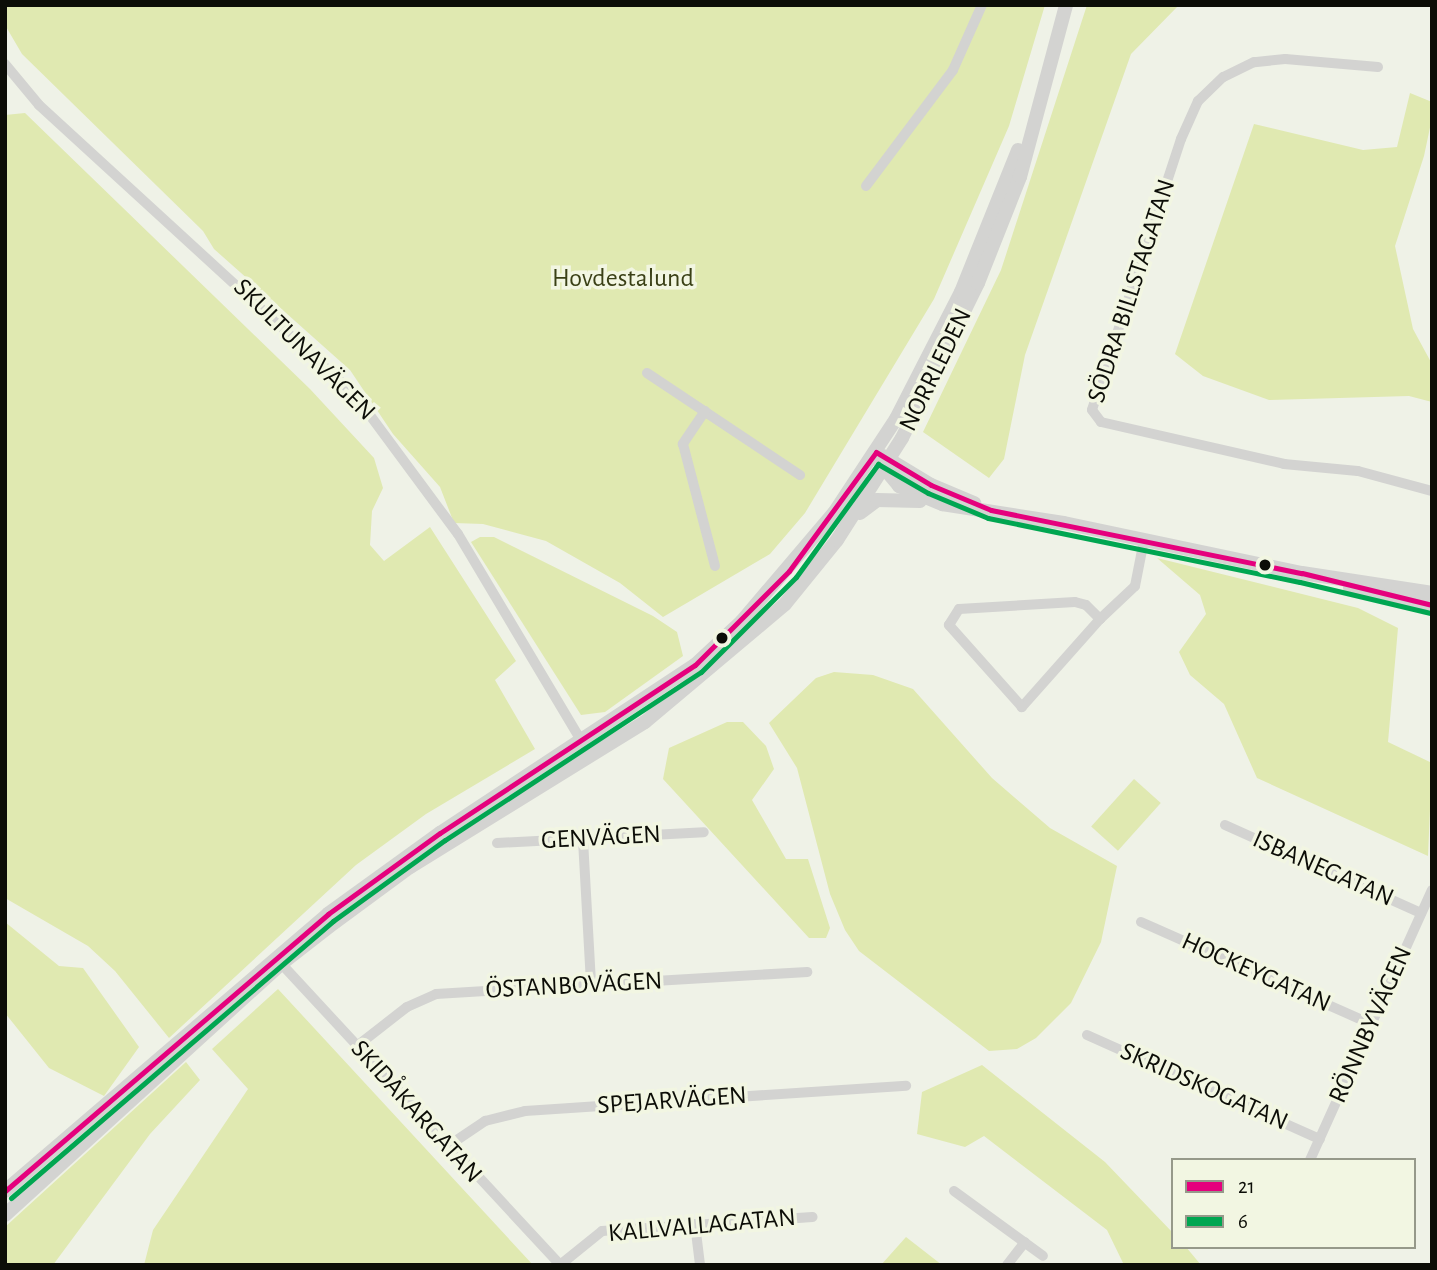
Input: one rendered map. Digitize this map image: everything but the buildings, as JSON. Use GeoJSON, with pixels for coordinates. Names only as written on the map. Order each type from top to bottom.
{"type":"FeatureCollection","features":[{"type":"Feature","properties":{"kind":"main road","name":"NORRLEDEN"},"geometry":{"type":"LineString","coordinates":[[5,1191],[278,960],[419,848],[695,666],[742,621],[808,548],[898,445],[937,370],[998,234],[1020,177],[1066,5]]}},
{"type":"Feature","properties":{"kind":"main road","name":"NORRLEDEN"},"geometry":{"type":"LineString","coordinates":[[5,1215],[278,960],[410,867],[676,700],[785,604],[852,519],[883,460],[961,292],[1056,43]]}},
{"type":"Feature","properties":{"kind":"main road"},"geometry":{"type":"LineString","coordinates":[[898,445],[907,470]]}},
{"type":"Feature","properties":{"kind":"main road"},"geometry":{"type":"LineString","coordinates":[[883,460],[991,510]]}},
{"type":"Feature","properties":{"kind":"main road"},"geometry":{"type":"LineString","coordinates":[[883,460],[899,486],[942,503]]}},
{"type":"Feature","properties":{"kind":"main road"},"geometry":{"type":"LineString","coordinates":[[852,519],[877,500],[890,498],[991,510],[1302,573],[1432,605]]}},
{"type":"Feature","properties":{"kind":"main road"},"geometry":{"type":"LineString","coordinates":[[1302,573],[1432,593]]}},
{"type":"Feature","properties":{"kind":"street"},"geometry":{"type":"LineString","coordinates":[[866,186],[953,70],[982,5]]}},
{"type":"Feature","properties":{"kind":"street","name":"SÖDRA BILLSTAGATAN"},"geometry":{"type":"LineString","coordinates":[[1378,67],[1285,59],[1254,62],[1223,77],[1198,101],[1181,139],[1091,410],[1094,418],[1114,425],[1284,464],[1358,471],[1432,491]]}},
{"type":"Feature","properties":{"kind":"street","name":"SKULTUNAVÄGEN"},"geometry":{"type":"LineString","coordinates":[[5,64],[39,105],[355,395],[452,524],[590,755]]}},
{"type":"Feature","properties":{"kind":"street"},"geometry":{"type":"LineString","coordinates":[[647,373],[800,475]]}},
{"type":"Feature","properties":{"kind":"street"},"geometry":{"type":"LineString","coordinates":[[705,411],[683,444],[715,566]]}},
{"type":"Feature","properties":{"kind":"street"},"geometry":{"type":"LineString","coordinates":[[1100,619],[1086,605],[1075,602],[959,609],[949,625],[1022,707],[1100,619],[1135,586],[1144,540]]}},
{"type":"Feature","properties":{"kind":"street","name":"ISBANEGATAN"},"geometry":{"type":"LineString","coordinates":[[1225,825],[1421,914]]}},
{"type":"Feature","properties":{"kind":"street","name":"GENVÄGEN"},"geometry":{"type":"LineString","coordinates":[[497,843],[704,832]]}},
{"type":"Feature","properties":{"kind":"street"},"geometry":{"type":"LineString","coordinates":[[583,840],[591,985]]}},
{"type":"Feature","properties":{"kind":"street","name":"RÖNNBYVÄGEN"},"geometry":{"type":"LineString","coordinates":[[1311,1158],[1432,890]]}},
{"type":"Feature","properties":{"kind":"street","name":"HOCKEYGATAN"},"geometry":{"type":"LineString","coordinates":[[1141,922],[1371,1024]]}},
{"type":"Feature","properties":{"kind":"street","name":"SKIDÅKARGATAN"},"geometry":{"type":"LineString","coordinates":[[278,960],[560,1265]]}},
{"type":"Feature","properties":{"kind":"street","name":"ÖSTANBOVÄGEN"},"geometry":{"type":"LineString","coordinates":[[357,1046],[407,1006],[436,994],[807,972]]}},
{"type":"Feature","properties":{"kind":"street","name":"SKRIDSKOGATAN"},"geometry":{"type":"LineString","coordinates":[[1087,1035],[1320,1139]]}},
{"type":"Feature","properties":{"kind":"street","name":"SPEJARVÄGEN"},"geometry":{"type":"LineString","coordinates":[[448,1146],[495,1117],[525,1111],[906,1086]]}},
{"type":"Feature","properties":{"kind":"street"},"geometry":{"type":"LineString","coordinates":[[954,1191],[1043,1256]]}},
{"type":"Feature","properties":{"kind":"street","name":"KALLVALLAGATAN"},"geometry":{"type":"LineString","coordinates":[[560,1265],[602,1231],[813,1217]]}},
{"type":"Feature","properties":{"kind":"street"},"geometry":{"type":"LineString","coordinates":[[695,1224],[699,1265]]}},
{"type":"Feature","properties":{"kind":"street"},"geometry":{"type":"LineString","coordinates":[[1007,1265],[1025,1242]]}},
{"type":"Feature","properties":{"kind":"green space","name":"Hovdestalund"},"geometry":{"type":"Polygon","coordinates":[[[5,5],[1045,5],[1009,126],[934,299],[805,513],[770,554],[663,617],[620,583],[546,541],[483,524],[454,523],[440,487],[393,434],[350,370],[214,249],[203,231],[22,54],[5,25],[5,5]]]}},
{"type":"Feature","properties":{"kind":"green space"},"geometry":{"type":"Polygon","coordinates":[[[1087,5],[1179,5],[1131,54],[1025,355],[1004,459],[989,478],[923,432],[1001,270],[1087,5]]]}},
{"type":"Feature","properties":{"kind":"green space"},"geometry":{"type":"Polygon","coordinates":[[[1410,93],[1432,102],[1432,118],[1424,156],[1395,246],[1413,329],[1432,364],[1432,402],[1409,396],[1269,400],[1203,376],[1175,354],[1254,124],[1363,150],[1397,147],[1410,93]]]}},
{"type":"Feature","properties":{"kind":"green space"},"geometry":{"type":"Polygon","coordinates":[[[25,113],[310,389],[374,458],[383,488],[372,511],[370,545],[384,561],[430,527],[516,661],[495,680],[535,749],[426,814],[356,865],[169,1038],[115,971],[88,946],[5,898],[5,115],[25,113]]]}},
{"type":"Feature","properties":{"kind":"green space"},"geometry":{"type":"Polygon","coordinates":[[[480,537],[494,537],[653,616],[677,632],[683,656],[605,712],[581,715],[471,542],[480,537]]]}},
{"type":"Feature","properties":{"kind":"green space"},"geometry":{"type":"Polygon","coordinates":[[[1157,558],[1358,608],[1398,628],[1388,742],[1432,763],[1428,856],[1257,778],[1224,704],[1190,675],[1179,652],[1206,614],[1200,595],[1157,558]]]}},
{"type":"Feature","properties":{"kind":"green space"},"geometry":{"type":"Polygon","coordinates":[[[834,672],[873,675],[913,689],[992,778],[1050,828],[1117,866],[1101,942],[1071,1003],[1036,1038],[1017,1049],[989,1051],[859,951],[845,930],[830,894],[797,768],[769,723],[816,678],[834,672]]]}},
{"type":"Feature","properties":{"kind":"green space"},"geometry":{"type":"Polygon","coordinates":[[[727,722],[743,722],[766,746],[774,769],[752,800],[786,859],[808,859],[830,928],[826,938],[809,938],[663,779],[669,748],[727,722]]]}},
{"type":"Feature","properties":{"kind":"green space"},"geometry":{"type":"Polygon","coordinates":[[[1134,779],[1161,803],[1118,851],[1091,827],[1134,779]]]}},
{"type":"Feature","properties":{"kind":"green space"},"geometry":{"type":"Polygon","coordinates":[[[5,922],[59,966],[83,968],[139,1047],[104,1096],[49,1068],[5,1013],[5,922]]]}},
{"type":"Feature","properties":{"kind":"green space"},"geometry":{"type":"Polygon","coordinates":[[[278,989],[533,1265],[144,1265],[153,1230],[248,1089],[212,1049],[278,989]]]}},
{"type":"Feature","properties":{"kind":"green space"},"geometry":{"type":"Polygon","coordinates":[[[186,1062],[200,1080],[150,1134],[53,1265],[5,1265],[5,1227],[186,1062]]]}},
{"type":"Feature","properties":{"kind":"green space"},"geometry":{"type":"Polygon","coordinates":[[[982,1065],[1105,1162],[1171,1231],[1171,1249],[1188,1249],[1201,1265],[1124,1265],[1107,1230],[984,1136],[965,1147],[917,1134],[922,1092],[982,1065]]]}},
{"type":"Feature","properties":{"kind":"green space"},"geometry":{"type":"Polygon","coordinates":[[[906,1237],[942,1265],[881,1265],[906,1237]]]}},
{"type":"Feature","properties":{"kind":"transit line","name":"21"},"geometry":{"type":"LineString","coordinates":[[5,1191],[328,914],[440,833],[695,665],[789,571],[876,452],[931,485],[991,510],[1302,573],[1432,605]]}},
{"type":"Feature","properties":{"kind":"transit line","name":"6"},"geometry":{"type":"LineString","coordinates":[[11,1198],[333,921],[445,840],[701,672],[796,577],[878,464],[928,493],[988,518],[1300,582],[1430,613]]}}]}
